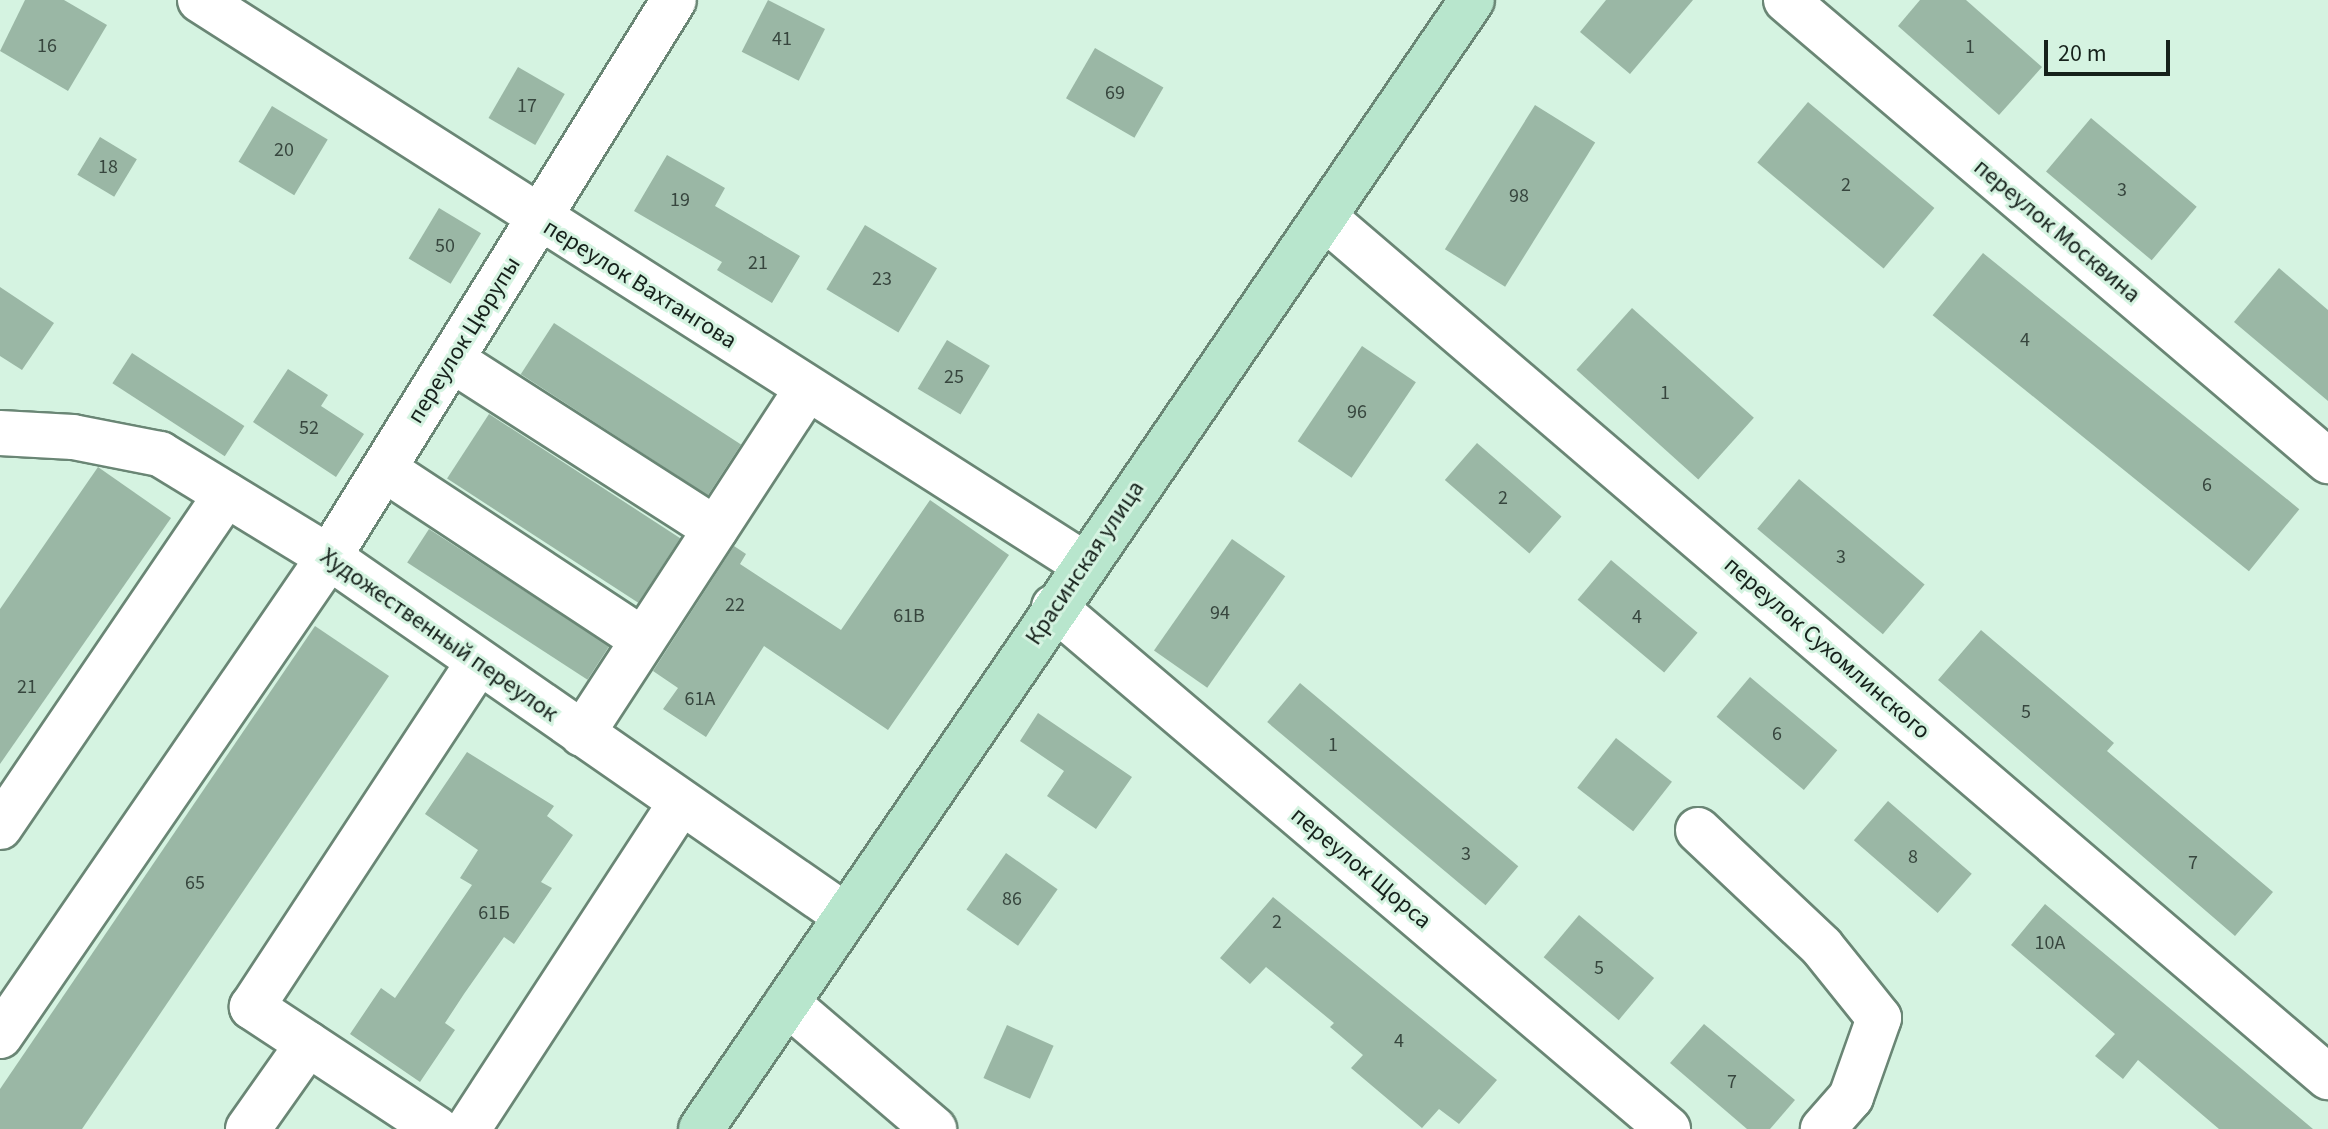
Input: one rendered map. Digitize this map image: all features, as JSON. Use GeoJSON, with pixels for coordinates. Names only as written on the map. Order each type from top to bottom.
{"type":"FeatureCollection","features":[{"type":"Feature","properties":{"kind":"main road","name":"Красинская улица"},"geometry":{"type":"LineString","coordinates":[[701,1129],[1054,607],[1325,218],[1472,0]]}},
{"type":"Feature","properties":{"kind":"street","name":"переулок Вахтангова"},"geometry":{"type":"LineString","coordinates":[[200,0],[539,220],[1084,564]]}},
{"type":"Feature","properties":{"kind":"street","name":"переулок Цюрупы"},"geometry":{"type":"LineString","coordinates":[[0,1036],[329,557],[674,0]]}},
{"type":"Feature","properties":{"kind":"street","name":"переулок Москвина"},"geometry":{"type":"LineString","coordinates":[[1786,0],[2328,461]]}},
{"type":"Feature","properties":{"kind":"street","name":"переулок Сухомлинского"},"geometry":{"type":"LineString","coordinates":[[1325,218],[2328,1077]]}},
{"type":"Feature","properties":{"kind":"street"},"geometry":{"type":"LineString","coordinates":[[452,360],[715,529]]}},
{"type":"Feature","properties":{"kind":"street"},"geometry":{"type":"LineString","coordinates":[[582,734],[807,389]]}},
{"type":"Feature","properties":{"kind":"street","name":"Художественный переулок"},"geometry":{"type":"LineString","coordinates":[[0,433],[73,437],[160,454],[329,557],[846,916]]}},
{"type":"Feature","properties":{"kind":"street"},"geometry":{"type":"LineString","coordinates":[[384,469],[643,640]]}},
{"type":"Feature","properties":{"kind":"street"},"geometry":{"type":"LineString","coordinates":[[0,827],[226,495]]}},
{"type":"Feature","properties":{"kind":"street","name":"переулок Щорса"},"geometry":{"type":"LineString","coordinates":[[1054,607],[1668,1129]]}},
{"type":"Feature","properties":{"kind":"street"},"geometry":{"type":"LineString","coordinates":[[437,1129],[252,1007],[478,663]]}},
{"type":"Feature","properties":{"kind":"street"},"geometry":{"type":"LineString","coordinates":[[468,1129],[681,802]]}},
{"type":"Feature","properties":{"kind":"street"},"geometry":{"type":"LineString","coordinates":[[1698,830],[1822,947],[1879,1018],[1851,1097],[1823,1129]]}},
{"type":"Feature","properties":{"kind":"street"},"geometry":{"type":"LineString","coordinates":[[787,1003],[934,1129]]}},
{"type":"Feature","properties":{"kind":"street"},"geometry":{"type":"LineString","coordinates":[[248,1129],[308,1044]]}},
{"type":"Feature","properties":{"kind":"building"},"geometry":{"type":"Polygon","coordinates":[[[25,0],[64,0],[107,25],[68,91],[0,51],[25,0]]]}},
{"type":"Feature","properties":{"kind":"building"},"geometry":{"type":"Polygon","coordinates":[[[768,0],[825,29],[799,81],[742,52],[768,0]]]}},
{"type":"Feature","properties":{"kind":"building"},"geometry":{"type":"Polygon","coordinates":[[[1606,0],[1693,0],[1630,74],[1580,32],[1606,0]]]}},
{"type":"Feature","properties":{"kind":"building"},"geometry":{"type":"Polygon","coordinates":[[[1920,0],[1966,0],[2042,67],[1999,115],[1898,26],[1920,0]]]}},
{"type":"Feature","properties":{"kind":"building"},"geometry":{"type":"Polygon","coordinates":[[[1095,48],[1163,88],[1134,138],[1066,98],[1095,48]]]}},
{"type":"Feature","properties":{"kind":"building"},"geometry":{"type":"Polygon","coordinates":[[[518,67],[565,94],[535,145],[488,118],[518,67]]]}},
{"type":"Feature","properties":{"kind":"building"},"geometry":{"type":"Polygon","coordinates":[[[1808,102],[1934,208],[1884,269],[1757,163],[1808,102]]]}},
{"type":"Feature","properties":{"kind":"building"},"geometry":{"type":"Polygon","coordinates":[[[1535,105],[1595,143],[1505,287],[1445,249],[1535,105]]]}},
{"type":"Feature","properties":{"kind":"building"},"geometry":{"type":"Polygon","coordinates":[[[272,106],[328,139],[294,195],[239,162],[272,106]]]}},
{"type":"Feature","properties":{"kind":"building"},"geometry":{"type":"Polygon","coordinates":[[[2091,118],[2197,207],[2152,260],[2046,172],[2091,118]]]}},
{"type":"Feature","properties":{"kind":"building"},"geometry":{"type":"Polygon","coordinates":[[[100,137],[137,159],[114,197],[77,175],[100,137]]]}},
{"type":"Feature","properties":{"kind":"building"},"geometry":{"type":"Polygon","coordinates":[[[667,155],[725,188],[715,206],[800,256],[772,303],[717,270],[722,262],[634,211],[667,155]]]}},
{"type":"Feature","properties":{"kind":"building"},"geometry":{"type":"Polygon","coordinates":[[[439,208],[481,233],[451,284],[409,259],[439,208]]]}},
{"type":"Feature","properties":{"kind":"building"},"geometry":{"type":"Polygon","coordinates":[[[865,225],[937,268],[898,333],[826,289],[865,225]]]}},
{"type":"Feature","properties":{"kind":"building"},"geometry":{"type":"Polygon","coordinates":[[[1983,253],[2299,509],[2249,571],[1933,315],[1983,253]]]}},
{"type":"Feature","properties":{"kind":"building"},"geometry":{"type":"Polygon","coordinates":[[[2279,268],[2328,310],[2328,401],[2234,322],[2279,268]]]}},
{"type":"Feature","properties":{"kind":"building"},"geometry":{"type":"Polygon","coordinates":[[[0,287],[54,323],[22,370],[0,356],[0,287]]]}},
{"type":"Feature","properties":{"kind":"building"},"geometry":{"type":"Polygon","coordinates":[[[1632,308],[1754,418],[1698,479],[1576,370],[1632,308]]]}},
{"type":"Feature","properties":{"kind":"building"},"geometry":{"type":"Polygon","coordinates":[[[554,323],[741,444],[708,496],[521,374],[554,323]]]}},
{"type":"Feature","properties":{"kind":"building"},"geometry":{"type":"Polygon","coordinates":[[[947,340],[990,366],[961,415],[918,389],[947,340]]]}},
{"type":"Feature","properties":{"kind":"building"},"geometry":{"type":"Polygon","coordinates":[[[1362,346],[1416,382],[1352,478],[1298,441],[1362,346]]]}},
{"type":"Feature","properties":{"kind":"building"},"geometry":{"type":"Polygon","coordinates":[[[132,353],[244,426],[225,456],[112,383],[132,353]]]}},
{"type":"Feature","properties":{"kind":"building"},"geometry":{"type":"Polygon","coordinates":[[[288,369],[328,395],[321,406],[364,434],[336,477],[253,422],[288,369]]]}},
{"type":"Feature","properties":{"kind":"building"},"geometry":{"type":"Polygon","coordinates":[[[489,414],[680,538],[638,603],[447,479],[489,414]]]}},
{"type":"Feature","properties":{"kind":"building"},"geometry":{"type":"Polygon","coordinates":[[[1477,443],[1562,516],[1529,553],[1445,480],[1477,443]]]}},
{"type":"Feature","properties":{"kind":"building"},"geometry":{"type":"Polygon","coordinates":[[[98,467],[171,518],[0,764],[0,609],[98,467]]]}},
{"type":"Feature","properties":{"kind":"building"},"geometry":{"type":"Polygon","coordinates":[[[1799,479],[1925,584],[1883,634],[1757,529],[1799,479]]]}},
{"type":"Feature","properties":{"kind":"building"},"geometry":{"type":"Polygon","coordinates":[[[930,500],[1009,555],[888,730],[764,646],[706,737],[663,709],[678,688],[653,671],[734,546],[746,554],[740,564],[841,630],[930,500]]]}},
{"type":"Feature","properties":{"kind":"building"},"geometry":{"type":"Polygon","coordinates":[[[429,529],[609,646],[588,680],[407,563],[429,529]]]}},
{"type":"Feature","properties":{"kind":"building"},"geometry":{"type":"Polygon","coordinates":[[[1232,539],[1285,576],[1207,688],[1154,650],[1232,539]]]}},
{"type":"Feature","properties":{"kind":"building"},"geometry":{"type":"Polygon","coordinates":[[[1611,560],[1698,633],[1664,672],[1578,600],[1611,560]]]}},
{"type":"Feature","properties":{"kind":"building"},"geometry":{"type":"Polygon","coordinates":[[[315,626],[389,676],[82,1129],[0,1129],[0,1089],[315,626]]]}},
{"type":"Feature","properties":{"kind":"building"},"geometry":{"type":"Polygon","coordinates":[[[1981,630],[2114,743],[2107,751],[2273,892],[2235,936],[1938,680],[1981,630]]]}},
{"type":"Feature","properties":{"kind":"building"},"geometry":{"type":"Polygon","coordinates":[[[1750,677],[1837,750],[1804,790],[1717,717],[1750,677]]]}},
{"type":"Feature","properties":{"kind":"building"},"geometry":{"type":"Polygon","coordinates":[[[1300,683],[1518,866],[1486,905],[1267,722],[1300,683]]]}},
{"type":"Feature","properties":{"kind":"building"},"geometry":{"type":"Polygon","coordinates":[[[1038,713],[1132,777],[1096,829],[1047,796],[1064,771],[1020,741],[1038,713]]]}},
{"type":"Feature","properties":{"kind":"building"},"geometry":{"type":"Polygon","coordinates":[[[1616,738],[1672,782],[1633,831],[1577,788],[1616,738]]]}},
{"type":"Feature","properties":{"kind":"building"},"geometry":{"type":"Polygon","coordinates":[[[467,752],[554,806],[547,816],[573,835],[541,882],[552,888],[514,944],[504,937],[464,994],[445,1023],[455,1030],[420,1082],[350,1034],[381,988],[395,998],[472,885],[460,878],[478,850],[425,814],[467,752]]]}},
{"type":"Feature","properties":{"kind":"building"},"geometry":{"type":"Polygon","coordinates":[[[1888,801],[1972,874],[1938,913],[1854,840],[1888,801]]]}},
{"type":"Feature","properties":{"kind":"building"},"geometry":{"type":"Polygon","coordinates":[[[1006,853],[1058,889],[1018,946],[966,910],[1006,853]]]}},
{"type":"Feature","properties":{"kind":"building"},"geometry":{"type":"Polygon","coordinates":[[[1273,897],[1497,1080],[1459,1124],[1439,1109],[1422,1128],[1351,1068],[1363,1055],[1330,1027],[1334,1023],[1266,967],[1250,984],[1220,958],[1273,897]]]}},
{"type":"Feature","properties":{"kind":"building"},"geometry":{"type":"Polygon","coordinates":[[[2045,904],[2313,1129],[2219,1129],[2138,1060],[2123,1079],[2095,1056],[2115,1034],[2011,945],[2045,904]]]}},
{"type":"Feature","properties":{"kind":"building"},"geometry":{"type":"Polygon","coordinates":[[[1579,915],[1654,978],[1619,1020],[1544,957],[1579,915]]]}},
{"type":"Feature","properties":{"kind":"building"},"geometry":{"type":"Polygon","coordinates":[[[1704,1024],[1795,1100],[1770,1129],[1747,1129],[1670,1063],[1704,1024]]]}},
{"type":"Feature","properties":{"kind":"building"},"geometry":{"type":"Polygon","coordinates":[[[1007,1025],[1054,1046],[1030,1099],[983,1078],[1007,1025]]]}}]}
